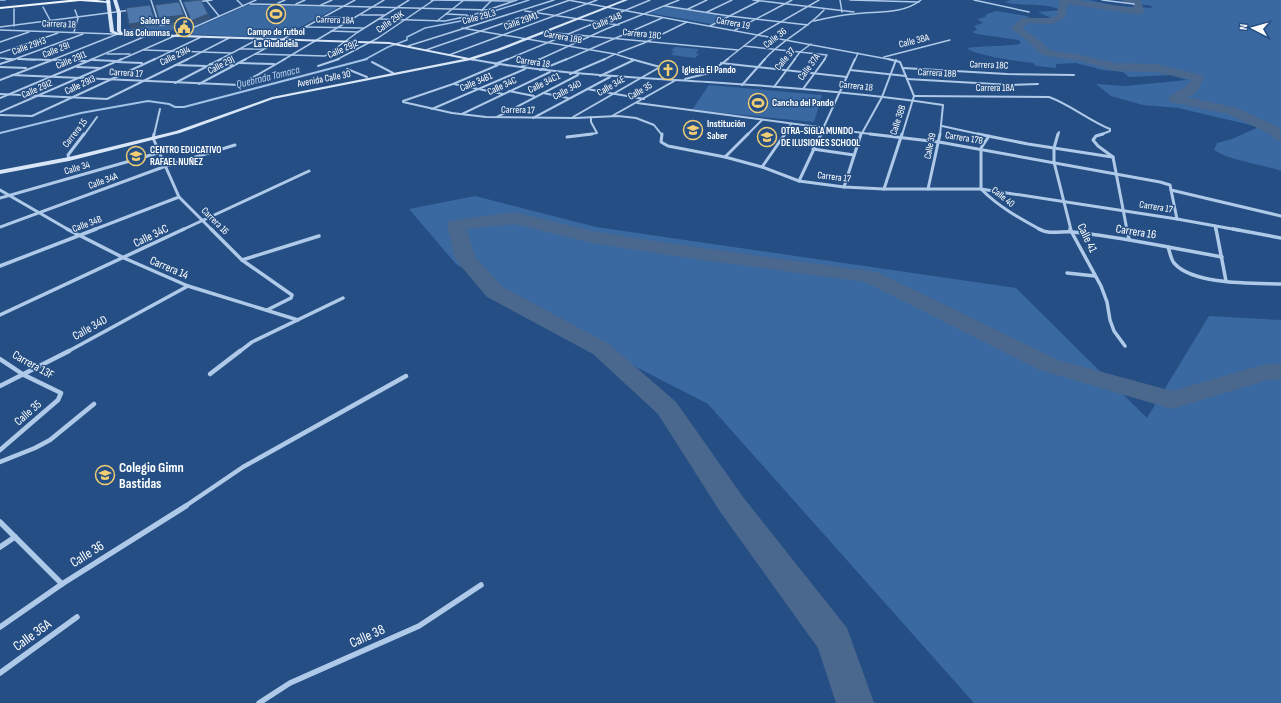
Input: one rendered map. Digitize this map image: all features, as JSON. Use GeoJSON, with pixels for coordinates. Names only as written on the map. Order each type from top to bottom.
{"type":"FeatureCollection","features":[{"type":"Feature","properties":{"kind":"main road"},"geometry":{"type":"LineString","coordinates":[[0,8],[66,0]]}},
{"type":"Feature","properties":{"kind":"main road"},"geometry":{"type":"LineString","coordinates":[[0,8],[80,0],[108,1],[112,32],[120,34],[118,27],[119,12],[116,1]]}},
{"type":"Feature","properties":{"kind":"main road","name":"Avenida Calle 30"},"geometry":{"type":"LineString","coordinates":[[0,172],[200,125],[244,107],[272,98],[468,59],[545,32],[619,0]]}},
{"type":"Feature","properties":{"kind":"main road","name":"Avenida Calle 30"},"geometry":{"type":"LineString","coordinates":[[524,39],[574,18],[626,0]]}},
{"type":"Feature","properties":{"kind":"main road","name":"Carrera 18"},"geometry":{"type":"LineString","coordinates":[[120,34],[389,43],[401,44],[468,59]]}},
{"type":"Feature","properties":{"kind":"main road","name":"Avenida Calle 30"},"geometry":{"type":"LineString","coordinates":[[153,137],[197,122],[238,105],[268,96],[468,59]]}},
{"type":"Feature","properties":{"kind":"main road","name":"Avenida Calle 30"},"geometry":{"type":"LineString","coordinates":[[0,168],[68,157]]}},
{"type":"Feature","properties":{"kind":"street"},"geometry":{"type":"LineString","coordinates":[[0,0],[5,0]]}},
{"type":"Feature","properties":{"kind":"street"},"geometry":{"type":"LineString","coordinates":[[151,0],[159,25],[171,25]]}},
{"type":"Feature","properties":{"kind":"street"},"geometry":{"type":"LineString","coordinates":[[180,0],[183,4],[189,22],[186,23]]}},
{"type":"Feature","properties":{"kind":"street"},"geometry":{"type":"LineString","coordinates":[[206,0],[219,16]]}},
{"type":"Feature","properties":{"kind":"street"},"geometry":{"type":"LineString","coordinates":[[190,3],[212,0]]}},
{"type":"Feature","properties":{"kind":"street"},"geometry":{"type":"LineString","coordinates":[[237,0],[242,6]]}},
{"type":"Feature","properties":{"kind":"street","name":"Calle 29I2"},"geometry":{"type":"LineString","coordinates":[[0,114],[256,0]]}},
{"type":"Feature","properties":{"kind":"street"},"geometry":{"type":"LineString","coordinates":[[276,4],[285,0]]}},
{"type":"Feature","properties":{"kind":"street"},"geometry":{"type":"LineString","coordinates":[[294,5],[305,0]]}},
{"type":"Feature","properties":{"kind":"street"},"geometry":{"type":"LineString","coordinates":[[321,6],[332,0]]}},
{"type":"Feature","properties":{"kind":"street","name":"Calle 29J"},"geometry":{"type":"LineString","coordinates":[[199,84],[355,0]]}},
{"type":"Feature","properties":{"kind":"street"},"geometry":{"type":"LineString","coordinates":[[238,63],[274,64],[384,0]]}},
{"type":"Feature","properties":{"kind":"street","name":"Calle 29J2"},"geometry":{"type":"LineString","coordinates":[[289,55],[325,56],[364,28],[409,0]]}},
{"type":"Feature","properties":{"kind":"street"},"geometry":{"type":"LineString","coordinates":[[431,0],[517,1]]}},
{"type":"Feature","properties":{"kind":"street","name":"Calle 29K"},"geometry":{"type":"LineString","coordinates":[[373,42],[434,0]]}},
{"type":"Feature","properties":{"kind":"street"},"geometry":{"type":"LineString","coordinates":[[437,21],[464,0]]}},
{"type":"Feature","properties":{"kind":"street","name":"Calle 29L3"},"geometry":{"type":"LineString","coordinates":[[408,46],[554,0]]}},
{"type":"Feature","properties":{"kind":"street"},"geometry":{"type":"LineString","coordinates":[[426,50],[569,0]]}},
{"type":"Feature","properties":{"kind":"street","name":"Carrera 19"},"geometry":{"type":"LineString","coordinates":[[569,0],[896,60]]}},
{"type":"Feature","properties":{"kind":"street","name":"Calle 29M1"},"geometry":{"type":"LineString","coordinates":[[449,54],[597,0]]}},
{"type":"Feature","properties":{"kind":"street"},"geometry":{"type":"LineString","coordinates":[[495,64],[650,0]]}},
{"type":"Feature","properties":{"kind":"street","name":"Calle 34B"},"geometry":{"type":"LineString","coordinates":[[520,68],[679,0]]}},
{"type":"Feature","properties":{"kind":"street"},"geometry":{"type":"LineString","coordinates":[[687,9],[707,0]]}},
{"type":"Feature","properties":{"kind":"street"},"geometry":{"type":"LineString","coordinates":[[707,12],[732,0]]}},
{"type":"Feature","properties":{"kind":"street"},"geometry":{"type":"LineString","coordinates":[[753,0],[824,10],[860,13]]}},
{"type":"Feature","properties":{"kind":"street"},"geometry":{"type":"LineString","coordinates":[[710,26],[760,0]]}},
{"type":"Feature","properties":{"kind":"street"},"geometry":{"type":"LineString","coordinates":[[734,30],[792,0]]}},
{"type":"Feature","properties":{"kind":"street"},"geometry":{"type":"LineString","coordinates":[[676,80],[709,73],[758,35],[819,0]]}},
{"type":"Feature","properties":{"kind":"street"},"geometry":{"type":"LineString","coordinates":[[840,0],[842,12]]}},
{"type":"Feature","properties":{"kind":"street"},"geometry":{"type":"LineString","coordinates":[[850,0],[919,2]]}},
{"type":"Feature","properties":{"kind":"street"},"geometry":{"type":"LineString","coordinates":[[814,21],[860,13],[904,8],[916,5],[921,0]]}},
{"type":"Feature","properties":{"kind":"street"},"geometry":{"type":"LineString","coordinates":[[974,0],[1029,12]]}},
{"type":"Feature","properties":{"kind":"street"},"geometry":{"type":"LineString","coordinates":[[1102,0],[1134,4]]}},
{"type":"Feature","properties":{"kind":"street"},"geometry":{"type":"LineString","coordinates":[[477,14],[492,1]]}},
{"type":"Feature","properties":{"kind":"street"},"geometry":{"type":"LineString","coordinates":[[380,18],[445,21],[477,14],[517,1]]}},
{"type":"Feature","properties":{"kind":"street"},"geometry":{"type":"LineString","coordinates":[[175,5],[183,4]]}},
{"type":"Feature","properties":{"kind":"street"},"geometry":{"type":"LineString","coordinates":[[248,4],[490,10]]}},
{"type":"Feature","properties":{"kind":"street"},"geometry":{"type":"LineString","coordinates":[[664,6],[729,16],[808,25]]}},
{"type":"Feature","properties":{"kind":"street"},"geometry":{"type":"LineString","coordinates":[[43,7],[50,20]]}},
{"type":"Feature","properties":{"kind":"street"},"geometry":{"type":"LineString","coordinates":[[153,8],[160,7]]}},
{"type":"Feature","properties":{"kind":"street"},"geometry":{"type":"LineString","coordinates":[[14,9],[14,25]]}},
{"type":"Feature","properties":{"kind":"street"},"geometry":{"type":"LineString","coordinates":[[74,32],[78,17],[75,10]]}},
{"type":"Feature","properties":{"kind":"street"},"geometry":{"type":"LineString","coordinates":[[14,25],[138,10]]}},
{"type":"Feature","properties":{"kind":"street"},"geometry":{"type":"LineString","coordinates":[[524,10],[619,25]]}},
{"type":"Feature","properties":{"kind":"street","name":"Calle 36"},"geometry":{"type":"LineString","coordinates":[[742,85],[773,49],[814,21],[824,10]]}},
{"type":"Feature","properties":{"kind":"street"},"geometry":{"type":"LineString","coordinates":[[446,14],[473,15]]}},
{"type":"Feature","properties":{"kind":"street"},"geometry":{"type":"LineString","coordinates":[[359,15],[384,16]]}},
{"type":"Feature","properties":{"kind":"street"},"geometry":{"type":"LineString","coordinates":[[509,15],[522,17]]}},
{"type":"Feature","properties":{"kind":"street"},"geometry":{"type":"LineString","coordinates":[[0,27],[78,17]]}},
{"type":"Feature","properties":{"kind":"street"},"geometry":{"type":"LineString","coordinates":[[323,17],[353,18]]}},
{"type":"Feature","properties":{"kind":"street"},"geometry":{"type":"LineString","coordinates":[[540,71],[663,17]]}},
{"type":"Feature","properties":{"kind":"street"},"geometry":{"type":"LineString","coordinates":[[618,53],[646,42],[687,22]]}},
{"type":"Feature","properties":{"kind":"street","name":"Carrera 18A"},"geometry":{"type":"LineString","coordinates":[[306,26],[364,28]]}},
{"type":"Feature","properties":{"kind":"street","name":"Carrera 18B"},"geometry":{"type":"LineString","coordinates":[[462,28],[615,54],[660,68]]}},
{"type":"Feature","properties":{"kind":"street","name":"Carrera 18"},"geometry":{"type":"LineString","coordinates":[[0,30],[120,34]]}},
{"type":"Feature","properties":{"kind":"street"},"geometry":{"type":"LineString","coordinates":[[0,42],[31,31]]}},
{"type":"Feature","properties":{"kind":"street","name":"Calle 29J2"},"geometry":{"type":"LineString","coordinates":[[331,31],[358,32]]}},
{"type":"Feature","properties":{"kind":"street"},"geometry":{"type":"LineString","coordinates":[[0,53],[61,32]]}},
{"type":"Feature","properties":{"kind":"street","name":"Carrera 18C"},"geometry":{"type":"LineString","coordinates":[[545,32],[738,50]]}},
{"type":"Feature","properties":{"kind":"street","name":"Calle 29H3"},"geometry":{"type":"LineString","coordinates":[[0,64],[86,33]]}},
{"type":"Feature","properties":{"kind":"street","name":"Calle 29I"},"geometry":{"type":"LineString","coordinates":[[0,80],[120,34]]}},
{"type":"Feature","properties":{"kind":"street","name":"Calle 29I1"},"geometry":{"type":"LineString","coordinates":[[0,98],[148,35]]}},
{"type":"Feature","properties":{"kind":"street","name":"Calle 29I3"},"geometry":{"type":"LineString","coordinates":[[0,114],[32,116],[201,37]]}},
{"type":"Feature","properties":{"kind":"street","name":"Calle 29I4"},"geometry":{"type":"LineString","coordinates":[[74,97],[107,99],[229,38]]}},
{"type":"Feature","properties":{"kind":"street"},"geometry":{"type":"LineString","coordinates":[[174,83],[258,39]]}},
{"type":"Feature","properties":{"kind":"street","name":"Calle 38A"},"geometry":{"type":"LineString","coordinates":[[882,57],[950,40]]}},
{"type":"Feature","properties":{"kind":"street","name":"Calle 29J2"},"geometry":{"type":"LineString","coordinates":[[318,66],[339,60],[373,42]]}},
{"type":"Feature","properties":{"kind":"street","name":"Calle 37"},"geometry":{"type":"LineString","coordinates":[[774,87],[785,70],[800,52],[811,44]]}},
{"type":"Feature","properties":{"kind":"street"},"geometry":{"type":"LineString","coordinates":[[743,46],[800,52]]}},
{"type":"Feature","properties":{"kind":"street"},"geometry":{"type":"LineString","coordinates":[[239,49],[263,50]]}},
{"type":"Feature","properties":{"kind":"street"},"geometry":{"type":"LineString","coordinates":[[142,50],[232,53]]}},
{"type":"Feature","properties":{"kind":"street","name":"Calle 37A"},"geometry":{"type":"LineString","coordinates":[[800,52],[827,55],[803,89]]}},
{"type":"Feature","properties":{"kind":"street"},"geometry":{"type":"LineString","coordinates":[[799,181],[858,53]]}},
{"type":"Feature","properties":{"kind":"street"},"geometry":{"type":"LineString","coordinates":[[105,54],[132,54]]}},
{"type":"Feature","properties":{"kind":"street"},"geometry":{"type":"LineString","coordinates":[[255,54],[289,55]]}},
{"type":"Feature","properties":{"kind":"street","name":"Calle 34C1"},"geometry":{"type":"LineString","coordinates":[[569,74],[615,54]]}},
{"type":"Feature","properties":{"kind":"street"},"geometry":{"type":"LineString","coordinates":[[0,58],[87,61]]}},
{"type":"Feature","properties":{"kind":"street","name":"Carrera 18"},"geometry":{"type":"LineString","coordinates":[[468,59],[498,65],[578,75],[676,80],[840,92],[913,100],[943,105]]}},
{"type":"Feature","properties":{"kind":"street"},"geometry":{"type":"LineString","coordinates":[[90,60],[118,61]]}},
{"type":"Feature","properties":{"kind":"street"},"geometry":{"type":"LineString","coordinates":[[599,76],[634,60]]}},
{"type":"Feature","properties":{"kind":"street","name":"Calle 38A"},"geometry":{"type":"LineString","coordinates":[[844,187],[862,132],[882,97],[896,60]]}},
{"type":"Feature","properties":{"kind":"street","name":"Calle 38B"},"geometry":{"type":"LineString","coordinates":[[884,189],[914,96],[901,63],[896,60]]}},
{"type":"Feature","properties":{"kind":"street"},"geometry":{"type":"LineString","coordinates":[[114,62],[144,64]]}},
{"type":"Feature","properties":{"kind":"street"},"geometry":{"type":"LineString","coordinates":[[372,62],[393,72]]}},
{"type":"Feature","properties":{"kind":"street"},"geometry":{"type":"LineString","coordinates":[[721,63],[847,77]]}},
{"type":"Feature","properties":{"kind":"street"},"geometry":{"type":"LineString","coordinates":[[210,64],[234,65]]}},
{"type":"Feature","properties":{"kind":"street","name":"Carrera 17"},"geometry":{"type":"LineString","coordinates":[[12,75],[141,82],[240,84],[274,64]]}},
{"type":"Feature","properties":{"kind":"street"},"geometry":{"type":"LineString","coordinates":[[174,65],[207,66]]}},
{"type":"Feature","properties":{"kind":"street"},"geometry":{"type":"LineString","coordinates":[[453,84],[498,65]]}},
{"type":"Feature","properties":{"kind":"street"},"geometry":{"type":"LineString","coordinates":[[74,66],[102,68]]}},
{"type":"Feature","properties":{"kind":"street"},"geometry":{"type":"LineString","coordinates":[[0,68],[29,68]]}},
{"type":"Feature","properties":{"kind":"street","name":"Calle 34E"},"geometry":{"type":"LineString","coordinates":[[571,118],[660,68]]}},
{"type":"Feature","properties":{"kind":"street","name":"Carrera 18C"},"geometry":{"type":"LineString","coordinates":[[903,68],[1074,76]]}},
{"type":"Feature","properties":{"kind":"street"},"geometry":{"type":"LineString","coordinates":[[347,69],[367,77]]}},
{"type":"Feature","properties":{"kind":"street","name":"Calle 34B1"},"geometry":{"type":"LineString","coordinates":[[432,109],[480,90],[526,69]]}},
{"type":"Feature","properties":{"kind":"street","name":"Carrera 18B"},"geometry":{"type":"LineString","coordinates":[[850,70],[890,74],[906,78],[1011,85],[1038,84]]}},
{"type":"Feature","properties":{"kind":"street","name":"Calle 34C"},"geometry":{"type":"LineString","coordinates":[[461,114],[550,72]]}},
{"type":"Feature","properties":{"kind":"street","name":"Calle 34C1"},"geometry":{"type":"LineString","coordinates":[[496,117],[578,75]]}},
{"type":"Feature","properties":{"kind":"street","name":"Calle 34D"},"geometry":{"type":"LineString","coordinates":[[532,118],[610,77]]}},
{"type":"Feature","properties":{"kind":"street","name":"Calle 35"},"geometry":{"type":"LineString","coordinates":[[612,116],[676,80]]}},
{"type":"Feature","properties":{"kind":"street"},"geometry":{"type":"LineString","coordinates":[[453,84],[503,94]]}},
{"type":"Feature","properties":{"kind":"street","name":"Carrera 17"},"geometry":{"type":"LineString","coordinates":[[453,84],[403,102],[461,114],[496,117],[571,118],[612,116],[638,119],[654,125],[662,133],[661,142],[668,146],[725,157],[762,167],[799,181],[844,187],[884,189],[981,189],[1062,200],[1281,238]]}},
{"type":"Feature","properties":{"kind":"street"},"geometry":{"type":"LineString","coordinates":[[586,89],[644,99]]}},
{"type":"Feature","properties":{"kind":"street"},"geometry":{"type":"LineString","coordinates":[[509,91],[535,96]]}},
{"type":"Feature","properties":{"kind":"street"},"geometry":{"type":"LineString","coordinates":[[542,93],[568,98]]}},
{"type":"Feature","properties":{"kind":"street"},"geometry":{"type":"LineString","coordinates":[[0,94],[74,97]]}},
{"type":"Feature","properties":{"kind":"street","name":"Carrera 18A"},"geometry":{"type":"LineString","coordinates":[[914,96],[1049,97],[1060,101],[1096,123],[1110,129],[1110,131],[1096,136],[1093,140],[1098,146],[1113,157]]}},
{"type":"Feature","properties":{"kind":"street","name":"Carrera 17B"},"geometry":{"type":"LineString","coordinates":[[637,103],[981,148],[1117,173],[1166,184],[1170,185],[1171,190],[1281,216]]}},
{"type":"Feature","properties":{"kind":"street","name":"Calle 39"},"geometry":{"type":"LineString","coordinates":[[928,189],[942,126],[943,105]]}},
{"type":"Feature","properties":{"kind":"street"},"geometry":{"type":"LineString","coordinates":[[153,137],[160,109]]}},
{"type":"Feature","properties":{"kind":"street","name":"Carrera 15"},"geometry":{"type":"LineString","coordinates":[[68,157],[97,117]]}},
{"type":"Feature","properties":{"kind":"street"},"geometry":{"type":"LineString","coordinates":[[567,137],[597,133],[591,122],[591,117]]}},
{"type":"Feature","properties":{"kind":"street"},"geometry":{"type":"LineString","coordinates":[[725,157],[762,120]]}},
{"type":"Feature","properties":{"kind":"street"},"geometry":{"type":"LineString","coordinates":[[762,167],[791,124]]}},
{"type":"Feature","properties":{"kind":"street"},"geometry":{"type":"LineString","coordinates":[[942,126],[1054,148],[1113,157],[1129,239]]}},
{"type":"Feature","properties":{"kind":"street","name":"Calle 41"},"geometry":{"type":"LineString","coordinates":[[1059,132],[1054,148],[1054,162],[1071,232],[1095,276],[1107,302],[1110,320],[1114,331],[1125,346]]}},
{"type":"Feature","properties":{"kind":"street"},"geometry":{"type":"LineString","coordinates":[[981,148],[990,136]]}},
{"type":"Feature","properties":{"kind":"street","name":"Carrera 16"},"geometry":{"type":"LineString","coordinates":[[153,137],[158,153],[166,166],[179,197],[204,220],[242,260],[292,295],[291,298],[267,310]]}},
{"type":"Feature","properties":{"kind":"street","name":"Calle 34A"},"geometry":{"type":"LineString","coordinates":[[0,227],[166,166],[235,145]]}},
{"type":"Feature","properties":{"kind":"street","name":"Calle 40"},"geometry":{"type":"LineString","coordinates":[[981,148],[981,189],[993,201],[1018,218],[1044,232]]}},
{"type":"Feature","properties":{"kind":"street"},"geometry":{"type":"LineString","coordinates":[[814,149],[854,155]]}},
{"type":"Feature","properties":{"kind":"street","name":"Calle 34"},"geometry":{"type":"LineString","coordinates":[[0,198],[158,153]]}},
{"type":"Feature","properties":{"kind":"street","name":"Calle 34C"},"geometry":{"type":"LineString","coordinates":[[0,315],[309,171]]}},
{"type":"Feature","properties":{"kind":"street","name":"Carrera 14"},"geometry":{"type":"LineString","coordinates":[[0,190],[42,212],[79,236],[124,258],[188,286],[298,320]]}},
{"type":"Feature","properties":{"kind":"street"},"geometry":{"type":"LineString","coordinates":[[1171,190],[1177,219]]}},
{"type":"Feature","properties":{"kind":"street","name":"Calle 34B"},"geometry":{"type":"LineString","coordinates":[[0,266],[179,197]]}},
{"type":"Feature","properties":{"kind":"street"},"geometry":{"type":"LineString","coordinates":[[1215,226],[1221,247],[1226,281]]}},
{"type":"Feature","properties":{"kind":"street","name":"Carrera 16"},"geometry":{"type":"LineString","coordinates":[[1044,232],[1071,232],[1129,239],[1168,247],[1174,264],[1203,278],[1226,281],[1281,284]]}},
{"type":"Feature","properties":{"kind":"street"},"geometry":{"type":"LineString","coordinates":[[242,260],[319,236]]}},
{"type":"Feature","properties":{"kind":"street"},"geometry":{"type":"LineString","coordinates":[[1168,247],[1222,257]]}},
{"type":"Feature","properties":{"kind":"street"},"geometry":{"type":"LineString","coordinates":[[1067,273],[1095,276]]}},
{"type":"Feature","properties":{"kind":"street","name":"Calle 34D"},"geometry":{"type":"LineString","coordinates":[[0,386],[24,375],[188,286]]}},
{"type":"Feature","properties":{"kind":"street"},"geometry":{"type":"LineString","coordinates":[[210,374],[252,342],[343,298]]}},
{"type":"Feature","properties":{"kind":"street","name":"Carrera 13F"},"geometry":{"type":"LineString","coordinates":[[0,359],[24,375],[56,389]]}},
{"type":"Feature","properties":{"kind":"street","name":"Calle 36"},"geometry":{"type":"LineString","coordinates":[[0,626],[243,467],[406,376]]}},
{"type":"Feature","properties":{"kind":"street","name":"Calle 35"},"geometry":{"type":"LineString","coordinates":[[0,450],[58,400],[61,393],[56,389]]}},
{"type":"Feature","properties":{"kind":"street"},"geometry":{"type":"LineString","coordinates":[[0,462],[35,448],[50,440],[94,404]]}},
{"type":"Feature","properties":{"kind":"street"},"geometry":{"type":"LineString","coordinates":[[0,522],[62,584]]}},
{"type":"Feature","properties":{"kind":"street"},"geometry":{"type":"LineString","coordinates":[[0,547],[14,537]]}},
{"type":"Feature","properties":{"kind":"street","name":"Calle 38"},"geometry":{"type":"LineString","coordinates":[[259,703],[290,683],[419,626],[481,585]]}},
{"type":"Feature","properties":{"kind":"street","name":"Calle 36A"},"geometry":{"type":"LineString","coordinates":[[0,673],[77,617]]}},
{"type":"Feature","properties":{"kind":"shaded area"},"geometry":{"type":"Polygon","coordinates":[[[1011,0],[1089,0],[1117,6],[1151,8],[1152,6],[1139,4],[1139,2],[1116,0],[1281,0],[1281,171],[1238,160],[1214,150],[1217,143],[1232,139],[1259,127],[1178,108],[1143,105],[1111,96],[1096,84],[1125,86],[1187,80],[1172,75],[1129,77],[1123,72],[1103,70],[1076,63],[1056,64],[1056,68],[1036,66],[1033,63],[987,56],[971,51],[967,48],[1013,45],[1021,42],[1018,40],[972,32],[977,30],[974,26],[983,23],[977,19],[985,17],[987,14],[996,11],[1027,16],[1037,21],[1043,21],[1051,18],[1038,12],[1061,10],[1040,5],[1004,2],[1011,0]]]}},
{"type":"Feature","properties":{"kind":"shaded area"},"geometry":{"type":"Polygon","coordinates":[[[248,5],[337,8],[279,38],[182,34],[248,5]]]}},
{"type":"Feature","properties":{"kind":"shaded area"},"geometry":{"type":"Polygon","coordinates":[[[667,6],[727,16],[712,24],[650,13],[667,6]]]}},
{"type":"Feature","properties":{"kind":"shaded area"},"geometry":{"type":"Polygon","coordinates":[[[208,19],[180,31],[173,30],[164,34],[128,33],[121,30],[208,19]]]}},
{"type":"Feature","properties":{"kind":"shaded area"},"geometry":{"type":"Polygon","coordinates":[[[675,47],[699,49],[696,53],[699,54],[695,58],[671,55],[674,51],[671,51],[675,47]]]}},
{"type":"Feature","properties":{"kind":"shaded area","name":"Cancha del Pando"},"geometry":{"type":"Polygon","coordinates":[[[709,85],[822,95],[814,122],[692,110],[709,85]]]}},
{"type":"Feature","properties":{"kind":"shaded area"},"geometry":{"type":"Polygon","coordinates":[[[475,196],[596,227],[1016,288],[1147,418],[1209,316],[1281,320],[1281,703],[974,703],[708,404],[537,316],[456,264],[409,209],[475,196]]]}},
{"type":"Feature","properties":{"kind":"building"},"geometry":{"type":"Polygon","coordinates":[[[201,0],[208,14],[183,24],[165,24],[189,20],[190,17],[183,2],[201,0]]]}},
{"type":"Feature","properties":{"kind":"building"},"geometry":{"type":"Polygon","coordinates":[[[179,2],[184,15],[159,18],[155,5],[179,2]]]}},
{"type":"Feature","properties":{"kind":"building"},"geometry":{"type":"Polygon","coordinates":[[[150,5],[155,21],[158,22],[129,24],[126,8],[150,5]]]}},
{"type":"Feature","properties":{"kind":"waterway","name":"Quebrada Tamaca"},"geometry":{"type":"LineString","coordinates":[[365,60],[388,47],[407,40],[407,37],[425,28],[466,20],[529,0]]}},
{"type":"Feature","properties":{"kind":"waterway"},"geometry":{"type":"LineString","coordinates":[[1127,0],[1137,2],[1140,12],[1064,1],[1062,16],[1052,21],[1025,20],[1016,28],[1034,41],[1046,53],[1081,58],[1115,67],[1156,68],[1198,78],[1192,89],[1175,99],[1232,111],[1275,131],[1281,137]]}},
{"type":"Feature","properties":{"kind":"waterway","name":"Quebrada Tamaca"},"geometry":{"type":"LineString","coordinates":[[0,133],[81,113],[148,101],[169,104],[175,107],[184,107],[365,60]]}},
{"type":"Feature","properties":{"kind":"waterway"},"geometry":{"type":"LineString","coordinates":[[855,703],[834,640],[732,505],[667,408],[601,349],[495,292],[465,259],[456,225],[514,218],[592,237],[674,250],[870,276],[1049,365],[1172,400],[1262,373],[1281,371]]}},
{"type":"Feature","properties":{"kind":"place","name":"Campo de futbol La Ciudadela"},"geometry":{"type":"Point","coordinates":[276,14]}},
{"type":"Feature","properties":{"kind":"place","name":"Salon de las Columnas"},"geometry":{"type":"Point","coordinates":[184,27]}},
{"type":"Feature","properties":{"kind":"place","name":"Iglesia El Pando"},"geometry":{"type":"Point","coordinates":[668,70]}},
{"type":"Feature","properties":{"kind":"place","name":"Cancha del Pando"},"geometry":{"type":"Point","coordinates":[758,103]}},
{"type":"Feature","properties":{"kind":"place","name":"Institución Saber"},"geometry":{"type":"Point","coordinates":[693,130]}},
{"type":"Feature","properties":{"kind":"place","name":"OTRA-SIGLA MUNDO DE ILUSIONES SCHOOL"},"geometry":{"type":"Point","coordinates":[767,137]}},
{"type":"Feature","properties":{"kind":"place","name":"CENTRO EDUCATIVO RAFAEL NUÑEZ"},"geometry":{"type":"Point","coordinates":[136,156]}},
{"type":"Feature","properties":{"kind":"place","name":"Colegio Gimn Bastidas"},"geometry":{"type":"Point","coordinates":[105,475]}}]}
